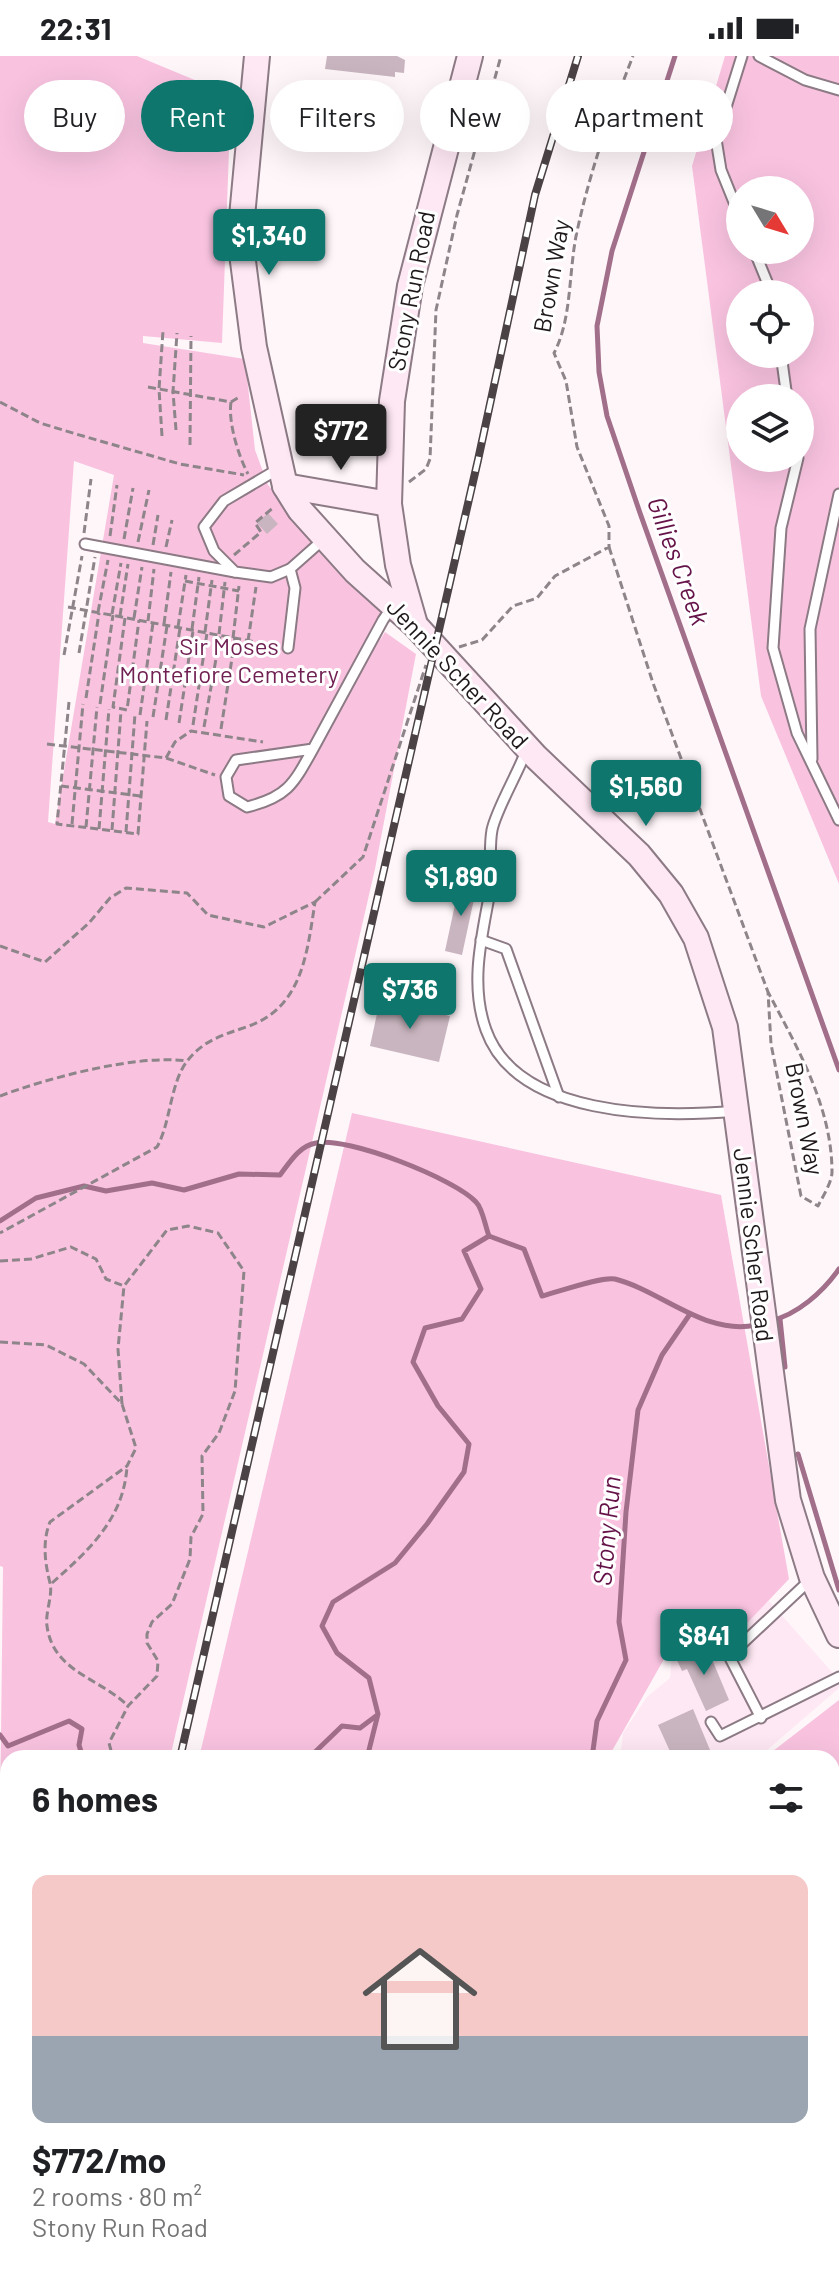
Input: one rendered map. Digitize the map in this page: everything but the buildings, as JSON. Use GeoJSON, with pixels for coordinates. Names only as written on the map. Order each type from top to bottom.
{"type":"FeatureCollection","features":[{"type":"Feature","properties":{"kind":"street","name":"Jennie Scher Road"},"geometry":{"type":"LineString","coordinates":[[257,56],[240,238],[254,347],[280,487],[355,571],[394,604],[528,748],[639,855],[684,915],[716,992],[736,1111],[768,1370],[788,1500],[812,1578],[839,1635]]}},
{"type":"Feature","properties":{"kind":"street","name":"Stony Run Road"},"geometry":{"type":"LineString","coordinates":[[414,624],[398,565],[387,480],[399,341],[434,185],[470,56]]}},
{"type":"Feature","properties":{"kind":"street"},"geometry":{"type":"LineString","coordinates":[[280,487],[389,504]]}},
{"type":"Feature","properties":{"kind":"lane"},"geometry":{"type":"LineString","coordinates":[[726,182],[716,139],[742,56]]}},
{"type":"Feature","properties":{"kind":"lane"},"geometry":{"type":"LineString","coordinates":[[759,56],[805,80],[839,90]]}},
{"type":"Feature","properties":{"kind":"lane"},"geometry":{"type":"LineString","coordinates":[[795,472],[781,528],[773,648],[797,733],[839,820]]}},
{"type":"Feature","properties":{"kind":"lane"},"geometry":{"type":"LineString","coordinates":[[232,570],[214,551],[204,527],[224,501],[251,479],[280,487]]}},
{"type":"Feature","properties":{"kind":"lane"},"geometry":{"type":"LineString","coordinates":[[812,763],[810,629],[839,494]]}},
{"type":"Feature","properties":{"kind":"lane"},"geometry":{"type":"LineString","coordinates":[[85,544],[271,577],[290,569],[325,538]]}},
{"type":"Feature","properties":{"kind":"lane"},"geometry":{"type":"LineString","coordinates":[[288,648],[295,588],[290,569]]}},
{"type":"Feature","properties":{"kind":"lane"},"geometry":{"type":"LineString","coordinates":[[313,749],[236,760],[226,777],[229,796],[247,807],[278,799],[313,749],[394,604]]}},
{"type":"Feature","properties":{"kind":"lane"},"geometry":{"type":"LineString","coordinates":[[528,748],[492,829],[491,885],[477,957],[485,1029],[503,1061],[559,1097],[655,1114],[736,1111]]}},
{"type":"Feature","properties":{"kind":"lane"},"geometry":{"type":"LineString","coordinates":[[481,940],[506,949],[559,1097]]}},
{"type":"Feature","properties":{"kind":"lane"},"geometry":{"type":"LineString","coordinates":[[761,1718],[729,1656],[812,1578]]}},
{"type":"Feature","properties":{"kind":"lane"},"geometry":{"type":"LineString","coordinates":[[711,1722],[720,1736],[839,1677]]}},
{"type":"Feature","properties":{"kind":"path"},"geometry":{"type":"LineString","coordinates":[[407,482],[426,469],[430,459],[436,310],[457,215],[501,56]]}},
{"type":"Feature","properties":{"kind":"path","name":"Brown Way"},"geometry":{"type":"LineString","coordinates":[[633,56],[605,128],[577,228],[564,335],[554,353],[566,381],[577,447],[609,526],[609,547],[653,683],[768,992],[807,1068],[825,1124],[833,1175],[818,1206],[801,1196],[771,1044],[768,992]]}},
{"type":"Feature","properties":{"kind":"path"},"geometry":{"type":"LineString","coordinates":[[162,436],[159,389],[163,331]]}},
{"type":"Feature","properties":{"kind":"path"},"geometry":{"type":"LineString","coordinates":[[176,430],[173,392],[177,333]]}},
{"type":"Feature","properties":{"kind":"path"},"geometry":{"type":"LineString","coordinates":[[190,445],[188,394],[191,336]]}},
{"type":"Feature","properties":{"kind":"path"},"geometry":{"type":"LineString","coordinates":[[148,387],[231,402],[241,396]]}},
{"type":"Feature","properties":{"kind":"path"},"geometry":{"type":"LineString","coordinates":[[0,402],[40,423],[180,464],[251,479]]}},
{"type":"Feature","properties":{"kind":"path"},"geometry":{"type":"LineString","coordinates":[[231,402],[229,416],[235,427],[237,450],[251,479]]}},
{"type":"Feature","properties":{"kind":"path"},"geometry":{"type":"LineString","coordinates":[[64,655],[70,607],[85,544],[91,479]]}},
{"type":"Feature","properties":{"kind":"path"},"geometry":{"type":"LineString","coordinates":[[86,698],[117,485]]}},
{"type":"Feature","properties":{"kind":"path"},"geometry":{"type":"LineString","coordinates":[[204,727],[224,588],[232,570],[261,532],[255,523],[280,487]]}},
{"type":"Feature","properties":{"kind":"path"},"geometry":{"type":"LineString","coordinates":[[126,832],[132,754],[150,622],[144,555],[133,488]]}},
{"type":"Feature","properties":{"kind":"path"},"geometry":{"type":"LineString","coordinates":[[149,490],[144,555],[127,710],[113,707],[123,618],[144,555],[158,515]]}},
{"type":"Feature","properties":{"kind":"path"},"geometry":{"type":"LineString","coordinates":[[86,827],[92,749],[112,615],[144,555],[172,520]]}},
{"type":"Feature","properties":{"kind":"path"},"geometry":{"type":"LineString","coordinates":[[79,653],[97,546]]}},
{"type":"Feature","properties":{"kind":"path"},"geometry":{"type":"LineString","coordinates":[[0,946],[45,962],[89,923],[110,898],[126,888],[187,893],[208,915],[264,927],[315,902],[363,857],[437,648],[482,640],[513,606],[537,598],[555,576],[609,547]]}},
{"type":"Feature","properties":{"kind":"path"},"geometry":{"type":"LineString","coordinates":[[144,555],[165,625],[153,717]]}},
{"type":"Feature","properties":{"kind":"path"},"geometry":{"type":"LineString","coordinates":[[166,720],[187,563]]}},
{"type":"Feature","properties":{"kind":"path"},"geometry":{"type":"LineString","coordinates":[[179,723],[201,566]]}},
{"type":"Feature","properties":{"kind":"path"},"geometry":{"type":"LineString","coordinates":[[193,725],[214,568]]}},
{"type":"Feature","properties":{"kind":"path"},"geometry":{"type":"LineString","coordinates":[[221,729],[239,591],[232,570]]}},
{"type":"Feature","properties":{"kind":"path"},"geometry":{"type":"LineString","coordinates":[[248,641],[258,575]]}},
{"type":"Feature","properties":{"kind":"path"},"geometry":{"type":"LineString","coordinates":[[185,581],[239,591]]}},
{"type":"Feature","properties":{"kind":"path"},"geometry":{"type":"LineString","coordinates":[[70,607],[288,648]]}},
{"type":"Feature","properties":{"kind":"path"},"geometry":{"type":"LineString","coordinates":[[69,702],[57,824],[138,834],[147,721]]}},
{"type":"Feature","properties":{"kind":"path"},"geometry":{"type":"LineString","coordinates":[[72,825],[83,704]]}},
{"type":"Feature","properties":{"kind":"path"},"geometry":{"type":"LineString","coordinates":[[99,829],[109,709]]}},
{"type":"Feature","properties":{"kind":"path"},"geometry":{"type":"LineString","coordinates":[[112,830],[121,711]]}},
{"type":"Feature","properties":{"kind":"path"},"geometry":{"type":"LineString","coordinates":[[166,758],[175,742],[191,731],[270,744]]}},
{"type":"Feature","properties":{"kind":"path"},"geometry":{"type":"LineString","coordinates":[[47,744],[166,758],[226,777]]}},
{"type":"Feature","properties":{"kind":"path"},"geometry":{"type":"LineString","coordinates":[[61,786],[141,796]]}},
{"type":"Feature","properties":{"kind":"path"},"geometry":{"type":"LineString","coordinates":[[0,1233],[157,1147],[187,1061],[216,1036],[266,1021],[286,1005],[304,968],[315,902]]}},
{"type":"Feature","properties":{"kind":"path"},"geometry":{"type":"LineString","coordinates":[[0,1096],[86,1071],[165,1058],[187,1061]]}},
{"type":"Feature","properties":{"kind":"path"},"geometry":{"type":"LineString","coordinates":[[51,1584],[105,1533],[136,1448],[122,1404],[118,1349],[124,1286],[167,1230],[188,1226],[218,1233],[244,1271],[235,1391],[219,1433],[202,1456],[203,1514],[191,1537],[190,1559],[172,1604],[152,1622],[147,1634],[147,1643],[158,1661],[157,1676],[128,1706],[109,1743],[111,1750]]}},
{"type":"Feature","properties":{"kind":"path"},"geometry":{"type":"LineString","coordinates":[[0,1261],[31,1259],[71,1247],[96,1259],[106,1279],[124,1286]]}},
{"type":"Feature","properties":{"kind":"path"},"geometry":{"type":"LineString","coordinates":[[0,1342],[46,1345],[84,1364],[122,1404]]}},
{"type":"Feature","properties":{"kind":"path"},"geometry":{"type":"LineString","coordinates":[[127,1466],[50,1522],[45,1533],[45,1559],[51,1584],[46,1612],[54,1650],[78,1676],[106,1687],[128,1706]]}},
{"type":"Feature","properties":{"kind":"shaded area"},"geometry":{"type":"Polygon","coordinates":[[[769,1601],[839,1680],[839,1688],[767,1750],[621,1750],[623,1733],[647,1697],[670,1678],[672,1655],[737,1628],[769,1601]]]}},
{"type":"Feature","properties":{"kind":"green space","name":"Sir Moses Montefiore Cemetery"},"geometry":{"type":"Polygon","coordinates":[[[0,56],[137,56],[195,80],[141,80],[141,152],[229,152],[222,343],[143,336],[143,343],[245,359],[255,450],[268,485],[349,574],[385,606],[380,640],[385,632],[416,654],[375,869],[172,1750],[1,1750],[0,56]],[[74,461],[48,822],[55,824],[114,475],[74,461]]]}},
{"type":"Feature","properties":{"kind":"green space"},"geometry":{"type":"Polygon","coordinates":[[[725,56],[839,56],[839,884],[761,696],[732,472],[814,472],[814,384],[726,384],[726,427],[692,166],[696,152],[733,152],[733,80],[718,80],[725,56]]]}},
{"type":"Feature","properties":{"kind":"green space"},"geometry":{"type":"Polygon","coordinates":[[[352,1113],[721,1195],[789,1579],[731,1640],[668,1652],[613,1750],[201,1750],[352,1113]]]}},
{"type":"Feature","properties":{"kind":"green space"},"geometry":{"type":"Polygon","coordinates":[[[839,1700],[839,1750],[774,1750],[839,1700]]]}},
{"type":"Feature","properties":{"kind":"waterway","name":"Gillies Creek"},"geometry":{"type":"LineString","coordinates":[[675,56],[612,251],[597,326],[599,372],[607,416],[640,513],[839,1070]]}},
{"type":"Feature","properties":{"kind":"waterway"},"geometry":{"type":"LineString","coordinates":[[0,1221],[36,1198],[84,1186],[106,1191],[152,1183],[184,1190],[239,1174],[280,1175],[305,1147],[331,1143],[400,1161],[446,1182],[476,1202],[489,1236]]}},
{"type":"Feature","properties":{"kind":"waterway","name":"Gillies Creek"},"geometry":{"type":"LineString","coordinates":[[369,1750],[378,1714],[369,1678],[337,1653],[322,1626],[333,1602],[395,1563],[464,1472],[469,1444],[438,1406],[413,1362],[425,1328],[462,1319],[481,1289],[464,1251],[489,1236],[524,1249],[542,1296],[590,1282],[615,1279],[719,1324],[737,1327],[756,1325]]}},
{"type":"Feature","properties":{"kind":"waterway","name":"Gillies Creek"},"geometry":{"type":"LineString","coordinates":[[770,1321],[790,1314],[809,1301],[839,1269]]}},
{"type":"Feature","properties":{"kind":"waterway","name":"Stony Run"},"geometry":{"type":"LineString","coordinates":[[593,1750],[597,1721],[626,1660],[619,1622],[626,1512],[638,1410],[662,1355],[690,1314]]}},
{"type":"Feature","properties":{"kind":"waterway"},"geometry":{"type":"LineString","coordinates":[[780,1319],[785,1367]]}},
{"type":"Feature","properties":{"kind":"waterway"},"geometry":{"type":"LineString","coordinates":[[798,1454],[839,1590]]}},
{"type":"Feature","properties":{"kind":"waterway"},"geometry":{"type":"LineString","coordinates":[[317,1750],[342,1726],[360,1728],[376,1716]]}},
{"type":"Feature","properties":{"kind":"waterway"},"geometry":{"type":"LineString","coordinates":[[0,1735],[8,1746],[69,1721],[82,1729],[81,1750]]}},
{"type":"Feature","properties":{"kind":"railway"},"geometry":{"type":"LineString","coordinates":[[182,1750],[478,460],[535,195],[578,56]]}}]}
